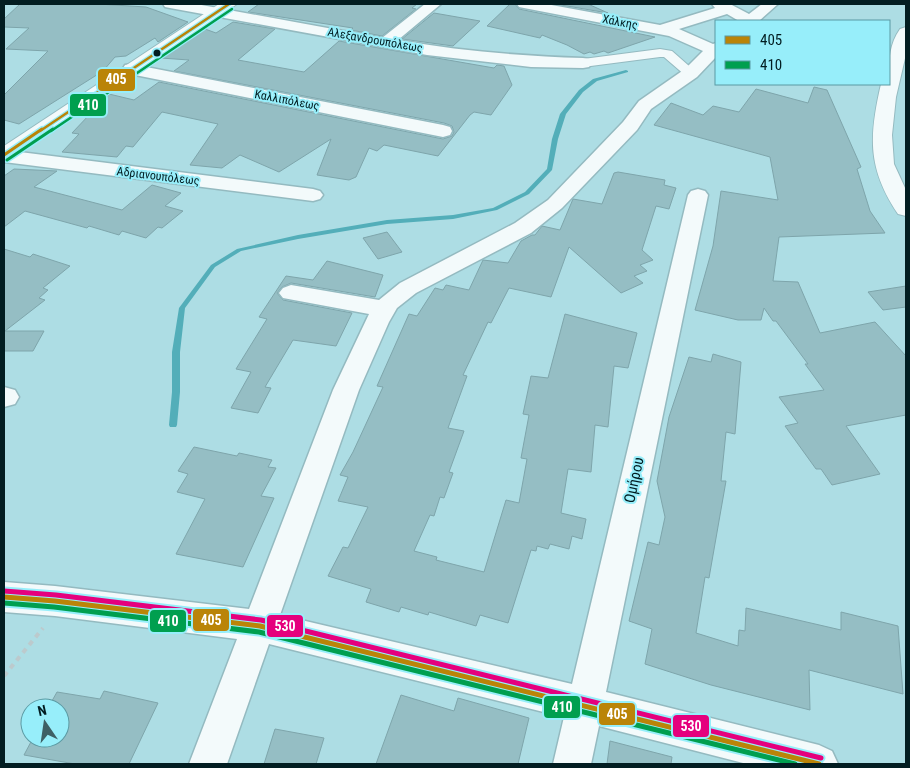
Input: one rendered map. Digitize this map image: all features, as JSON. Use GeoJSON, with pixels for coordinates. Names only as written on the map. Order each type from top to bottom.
{"type":"FeatureCollection","features":[{"type":"Feature","properties":{"kind":"street","name":"Αλεξανδρουπόλεως"},"geometry":{"type":"LineString","coordinates":[[170,4],[223,7],[385,43],[489,60],[534,63],[582,63]]}},
{"type":"Feature","properties":{"kind":"street"},"geometry":{"type":"LineString","coordinates":[[385,43],[434,4]]}},
{"type":"Feature","properties":{"kind":"street","name":"Χάλκης"},"geometry":{"type":"LineString","coordinates":[[524,4],[660,30],[682,36],[715,49]]}},
{"type":"Feature","properties":{"kind":"street"},"geometry":{"type":"LineString","coordinates":[[751,20],[770,4]]}},
{"type":"Feature","properties":{"kind":"street"},"geometry":{"type":"LineString","coordinates":[[660,30],[723,6],[748,20]]}},
{"type":"Feature","properties":{"kind":"street"},"geometry":{"type":"LineString","coordinates":[[4,155],[223,7]]}},
{"type":"Feature","properties":{"kind":"street"},"geometry":{"type":"LineString","coordinates":[[906,32],[895,62],[882,134],[884,163],[906,209]]}},
{"type":"Feature","properties":{"kind":"street"},"geometry":{"type":"LineString","coordinates":[[208,764],[346,390],[377,321],[389,303],[408,288],[523,228],[555,204],[630,126],[645,105],[691,72],[715,49]]}},
{"type":"Feature","properties":{"kind":"street"},"geometry":{"type":"LineString","coordinates":[[582,63],[660,53],[668,54],[691,72]]}},
{"type":"Feature","properties":{"kind":"street","name":"Καλλιπόλεως"},"geometry":{"type":"LineString","coordinates":[[132,69],[444,131]]}},
{"type":"Feature","properties":{"kind":"street","name":"Αδριανουπόλεως"},"geometry":{"type":"LineString","coordinates":[[4,155],[313,195]]}},
{"type":"Feature","properties":{"kind":"street","name":"Ομήρου"},"geometry":{"type":"LineString","coordinates":[[572,764],[698,195]]}},
{"type":"Feature","properties":{"kind":"street"},"geometry":{"type":"LineString","coordinates":[[291,293],[385,309]]}},
{"type":"Feature","properties":{"kind":"street"},"geometry":{"type":"LineString","coordinates":[[4,597],[55,601],[260,626],[819,764]]}},
{"type":"Feature","properties":{"kind":"path"},"geometry":{"type":"LineString","coordinates":[[4,676],[42,630],[55,601]]}},
{"type":"Feature","properties":{"kind":"building"},"geometry":{"type":"Polygon","coordinates":[[[20,4],[98,4],[146,7],[188,22],[158,42],[155,38],[126,56],[115,57],[103,71],[19,124],[4,120],[4,95],[48,51],[6,49],[29,28],[4,27],[4,19],[20,4]]]}},
{"type":"Feature","properties":{"kind":"building"},"geometry":{"type":"Polygon","coordinates":[[[259,4],[417,4],[412,8],[416,9],[382,36],[351,30],[353,28],[248,12],[259,4]]]}},
{"type":"Feature","properties":{"kind":"building"},"geometry":{"type":"Polygon","coordinates":[[[510,4],[515,4],[519,9],[655,37],[608,53],[604,51],[584,54],[542,35],[540,38],[487,26],[510,4]]]}},
{"type":"Feature","properties":{"kind":"building"},"geometry":{"type":"Polygon","coordinates":[[[555,4],[588,4],[608,13],[555,4]]]}},
{"type":"Feature","properties":{"kind":"building"},"geometry":{"type":"Polygon","coordinates":[[[434,13],[480,21],[453,46],[402,39],[434,13]]]}},
{"type":"Feature","properties":{"kind":"building"},"geometry":{"type":"Polygon","coordinates":[[[233,22],[275,29],[238,60],[304,72],[339,41],[494,68],[497,65],[504,66],[512,85],[491,115],[474,112],[470,115],[438,156],[384,145],[377,151],[369,148],[356,177],[349,180],[317,175],[331,139],[279,172],[240,155],[222,168],[190,165],[218,124],[162,112],[133,147],[126,146],[117,157],[62,152],[79,134],[72,133],[109,94],[134,100],[159,82],[443,139],[452,136],[454,132],[452,126],[444,123],[174,71],[189,60],[161,58],[205,29],[216,33],[233,22]]]}},
{"type":"Feature","properties":{"kind":"building"},"geometry":{"type":"Polygon","coordinates":[[[814,87],[827,90],[861,167],[857,169],[870,211],[885,233],[779,237],[773,281],[798,282],[820,333],[875,322],[906,356],[906,415],[846,426],[880,474],[832,485],[821,469],[816,469],[785,426],[798,423],[779,397],[824,390],[805,364],[808,364],[776,321],[773,321],[764,308],[761,320],[738,320],[695,310],[713,246],[721,191],[778,200],[770,157],[654,125],[671,103],[703,115],[713,106],[739,112],[756,89],[808,103],[814,87]]]}},
{"type":"Feature","properties":{"kind":"building"},"geometry":{"type":"Polygon","coordinates":[[[14,169],[57,171],[34,187],[122,210],[152,185],[181,193],[165,206],[183,211],[162,228],[158,227],[146,238],[122,231],[119,235],[89,226],[87,228],[25,211],[4,227],[4,176],[14,169]]]}},
{"type":"Feature","properties":{"kind":"building"},"geometry":{"type":"Polygon","coordinates":[[[618,172],[665,180],[664,185],[676,188],[669,209],[656,206],[642,250],[653,260],[640,265],[647,271],[634,276],[643,283],[621,293],[569,247],[551,297],[509,288],[491,323],[488,322],[463,375],[467,376],[448,428],[464,431],[449,472],[453,473],[444,498],[440,497],[434,516],[430,515],[414,551],[437,557],[436,560],[484,572],[506,500],[519,503],[527,459],[521,458],[529,415],[523,414],[531,376],[548,378],[565,314],[637,333],[628,368],[614,366],[608,427],[595,425],[591,472],[568,469],[561,513],[586,519],[582,539],[572,536],[569,549],[550,544],[548,549],[537,546],[536,551],[531,550],[508,623],[480,615],[476,626],[429,612],[428,615],[401,607],[399,612],[366,602],[371,589],[328,576],[343,547],[348,548],[368,507],[338,501],[348,477],[340,475],[353,452],[383,387],[377,386],[409,314],[417,316],[435,288],[443,290],[446,285],[469,290],[483,260],[508,263],[521,241],[535,235],[542,226],[560,230],[573,199],[602,204],[614,173],[618,172]]]}},
{"type":"Feature","properties":{"kind":"building"},"geometry":{"type":"Polygon","coordinates":[[[387,232],[402,252],[378,259],[363,238],[387,232]]]}},
{"type":"Feature","properties":{"kind":"building"},"geometry":{"type":"Polygon","coordinates":[[[4,249],[30,257],[33,254],[70,266],[43,288],[48,290],[39,298],[45,300],[5,331],[44,331],[33,351],[4,351],[4,249]]]}},
{"type":"Feature","properties":{"kind":"building"},"geometry":{"type":"Polygon","coordinates":[[[327,261],[383,275],[375,297],[291,283],[282,287],[277,293],[283,300],[352,313],[336,346],[293,340],[265,387],[271,388],[258,413],[231,408],[251,372],[236,369],[267,319],[259,317],[286,276],[313,280],[327,261]]]}},
{"type":"Feature","properties":{"kind":"building"},"geometry":{"type":"Polygon","coordinates":[[[906,286],[906,307],[883,310],[868,292],[906,286]]]}},
{"type":"Feature","properties":{"kind":"building"},"geometry":{"type":"Polygon","coordinates":[[[713,354],[741,362],[735,434],[726,432],[721,481],[726,481],[709,578],[705,577],[696,633],[738,646],[739,630],[745,631],[746,608],[841,630],[841,612],[898,626],[903,694],[809,670],[810,710],[711,685],[645,664],[652,629],[629,621],[648,542],[659,545],[665,517],[657,481],[669,417],[689,357],[711,362],[713,354]]]}},
{"type":"Feature","properties":{"kind":"building"},"geometry":{"type":"Polygon","coordinates":[[[194,447],[237,456],[239,453],[272,460],[268,467],[276,468],[261,496],[274,498],[243,567],[176,554],[205,499],[177,492],[188,474],[178,471],[194,447]]]}},
{"type":"Feature","properties":{"kind":"building"},"geometry":{"type":"Polygon","coordinates":[[[104,691],[158,703],[129,764],[75,764],[24,755],[28,748],[70,748],[70,698],[54,698],[57,692],[100,699],[104,691]]]}},
{"type":"Feature","properties":{"kind":"building"},"geometry":{"type":"Polygon","coordinates":[[[401,695],[454,711],[458,698],[529,718],[518,764],[376,764],[401,695]]]}},
{"type":"Feature","properties":{"kind":"building"},"geometry":{"type":"Polygon","coordinates":[[[275,729],[324,738],[316,764],[264,764],[275,729]]]}},
{"type":"Feature","properties":{"kind":"building"},"geometry":{"type":"Polygon","coordinates":[[[610,741],[672,757],[671,764],[607,764],[610,741]]]}},
{"type":"Feature","properties":{"kind":"waterway"},"geometry":{"type":"LineString","coordinates":[[173,425],[176,392],[176,352],[182,308],[213,266],[239,250],[298,237],[387,222],[453,217],[495,209],[527,193],[550,169],[555,139],[563,114],[581,91],[595,80],[626,71]]}},
{"type":"Feature","properties":{"kind":"transit line","name":"405"},"geometry":{"type":"LineString","coordinates":[[4,155],[229,4]]}},
{"type":"Feature","properties":{"kind":"transit line","name":"410"},"geometry":{"type":"LineString","coordinates":[[7,160],[232,9]]}},
{"type":"Feature","properties":{"kind":"transit line","name":"530"},"geometry":{"type":"LineString","coordinates":[[4,591],[56,595],[261,620],[821,758]]}},
{"type":"Feature","properties":{"kind":"transit line","name":"405"},"geometry":{"type":"LineString","coordinates":[[4,597],[55,601],[260,626],[819,764]]}},
{"type":"Feature","properties":{"kind":"transit line","name":"410"},"geometry":{"type":"LineString","coordinates":[[4,603],[54,607],[259,632],[795,764]]}}]}
